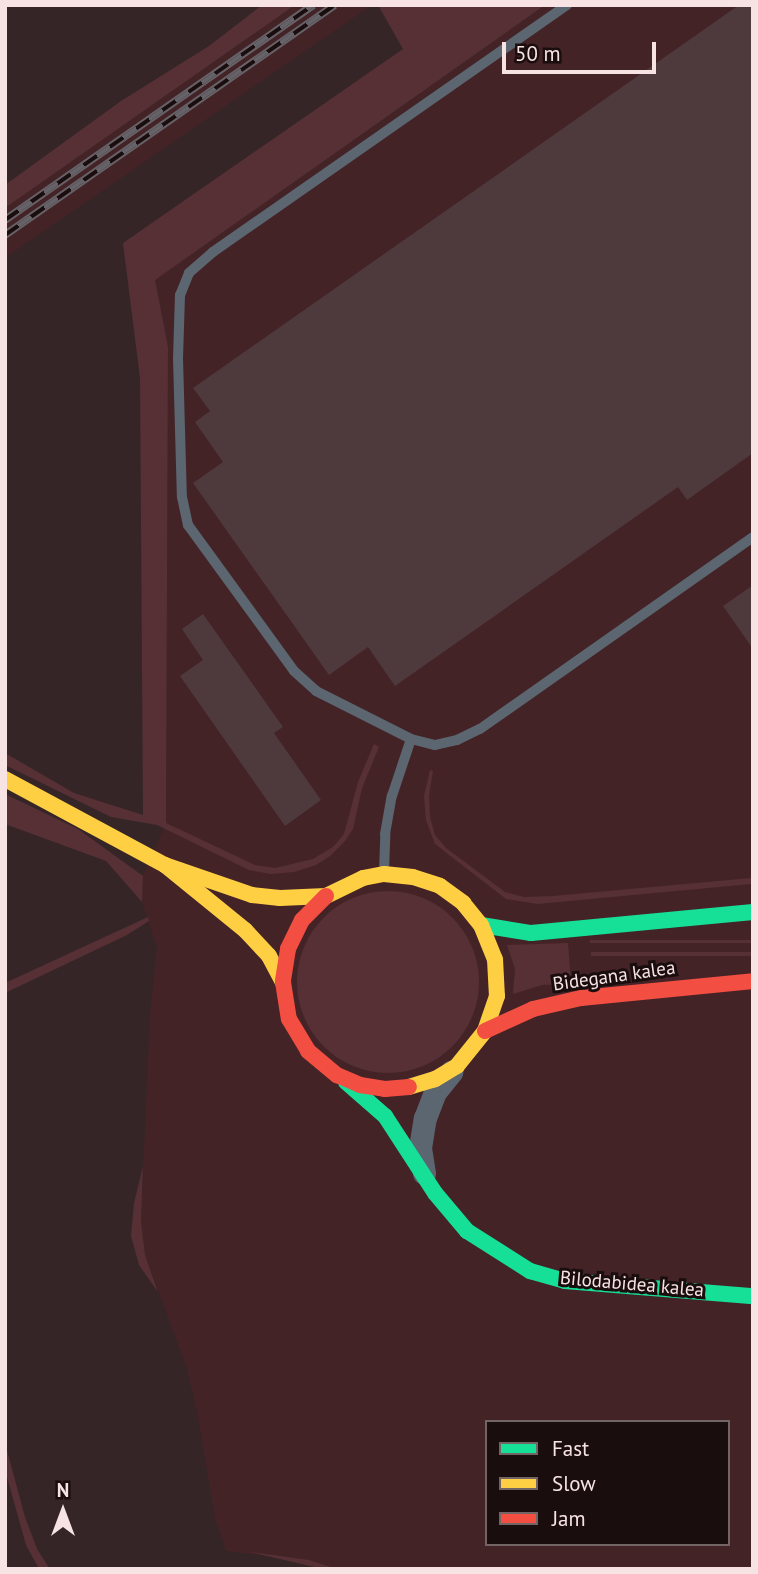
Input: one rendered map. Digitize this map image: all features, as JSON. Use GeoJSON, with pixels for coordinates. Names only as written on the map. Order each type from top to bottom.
{"type":"FeatureCollection","features":[{"type":"Feature","properties":{"kind":"street"},"geometry":{"type":"LineString","coordinates":[[5,779],[165,865],[252,895],[281,898],[326,896]]}},
{"type":"Feature","properties":{"kind":"street"},"geometry":{"type":"LineString","coordinates":[[165,865],[245,930],[269,956],[283,982]]}},
{"type":"Feature","properties":{"kind":"street"},"geometry":{"type":"LineString","coordinates":[[384,874],[413,877],[440,886],[463,903],[481,925],[495,959],[497,996],[485,1031],[457,1066],[435,1079],[411,1087],[386,1089],[360,1084],[337,1074],[308,1051],[289,1019],[283,982],[288,949],[302,920],[326,896],[363,878],[384,874]]}},
{"type":"Feature","properties":{"kind":"street"},"geometry":{"type":"LineString","coordinates":[[481,925],[531,933],[753,912]]}},
{"type":"Feature","properties":{"kind":"street","name":"Bidegana kalea"},"geometry":{"type":"LineString","coordinates":[[485,1031],[533,1009],[581,998],[753,981]]}},
{"type":"Feature","properties":{"kind":"street","name":"Bilodabidea kalea"},"geometry":{"type":"LineString","coordinates":[[424,1176],[420,1149],[425,1118],[435,1092],[457,1066]]}},
{"type":"Feature","properties":{"kind":"street","name":"Bilodabidea kalea"},"geometry":{"type":"LineString","coordinates":[[337,1074],[385,1116],[445,1207],[467,1231],[530,1270],[565,1281],[753,1296]]}},
{"type":"Feature","properties":{"kind":"lane"},"geometry":{"type":"LineString","coordinates":[[567,5],[214,252],[189,273],[180,295],[181,497],[188,525],[294,670],[316,691],[411,739],[435,745],[480,729],[753,537]]}},
{"type":"Feature","properties":{"kind":"lane"},"geometry":{"type":"LineString","coordinates":[[384,874],[385,834],[392,796],[411,739]]}},
{"type":"Feature","properties":{"kind":"shaded area"},"geometry":{"type":"Polygon","coordinates":[[[262,5],[295,5],[5,208],[5,185],[121,101],[209,46],[262,5]]]}},
{"type":"Feature","properties":{"kind":"shaded area"},"geometry":{"type":"Polygon","coordinates":[[[295,5],[372,5],[5,258],[5,208],[295,5]]]}},
{"type":"Feature","properties":{"kind":"shaded area"},"geometry":{"type":"Polygon","coordinates":[[[378,5],[545,5],[155,280],[168,347],[166,823],[255,865],[275,868],[313,859],[333,847],[344,834],[358,782],[374,744],[379,747],[362,788],[353,829],[345,841],[316,865],[294,872],[271,874],[249,870],[157,825],[111,817],[5,765],[5,753],[74,793],[143,815],[140,378],[123,243],[403,49],[378,5]]]}},
{"type":"Feature","properties":{"kind":"shaded area"},"geometry":{"type":"Polygon","coordinates":[[[545,5],[753,5],[753,1569],[337,1569],[309,1560],[226,1551],[215,1518],[197,1411],[186,1366],[145,1255],[141,1221],[150,1013],[157,947],[142,902],[143,876],[166,823],[168,347],[154,280],[545,5]]]}},
{"type":"Feature","properties":{"kind":"shaded area"},"geometry":{"type":"Polygon","coordinates":[[[430,770],[433,771],[429,795],[430,817],[435,835],[446,848],[505,892],[524,897],[553,896],[751,878],[751,884],[537,904],[506,899],[435,844],[426,820],[424,796],[430,770]]]}},
{"type":"Feature","properties":{"kind":"shaded area"},"geometry":{"type":"Polygon","coordinates":[[[5,794],[78,829],[143,876],[142,902],[106,861],[5,824],[5,794]]]}},
{"type":"Feature","properties":{"kind":"shaded area"},"geometry":{"type":"Polygon","coordinates":[[[388,891],[423,898],[452,918],[472,947],[479,982],[472,1017],[452,1046],[423,1066],[388,1073],[353,1066],[324,1046],[304,1017],[297,982],[304,947],[324,918],[353,898],[388,891]]]}},
{"type":"Feature","properties":{"kind":"shaded area"},"geometry":{"type":"Polygon","coordinates":[[[148,917],[149,921],[127,935],[5,993],[5,983],[148,917]]]}},
{"type":"Feature","properties":{"kind":"shaded area"},"geometry":{"type":"Polygon","coordinates":[[[590,940],[753,940],[753,943],[590,943],[590,940]]]}},
{"type":"Feature","properties":{"kind":"shaded area"},"geometry":{"type":"Polygon","coordinates":[[[568,943],[571,984],[542,985],[513,994],[515,969],[507,945],[568,943]]]}},
{"type":"Feature","properties":{"kind":"shaded area"},"geometry":{"type":"Polygon","coordinates":[[[591,952],[753,952],[753,956],[591,956],[591,952]]]}},
{"type":"Feature","properties":{"kind":"shaded area"},"geometry":{"type":"Polygon","coordinates":[[[143,1166],[141,1221],[145,1255],[158,1292],[139,1265],[131,1236],[134,1203],[143,1166]]]}},
{"type":"Feature","properties":{"kind":"shaded area"},"geometry":{"type":"Polygon","coordinates":[[[5,1443],[25,1517],[37,1549],[50,1569],[39,1569],[26,1545],[5,1470],[5,1443]]]}},
{"type":"Feature","properties":{"kind":"shaded area"},"geometry":{"type":"Polygon","coordinates":[[[250,1552],[309,1560],[337,1569],[323,1569],[250,1552]]]}},
{"type":"Feature","properties":{"kind":"building"},"geometry":{"type":"Polygon","coordinates":[[[739,5],[753,5],[753,453],[687,500],[678,487],[395,686],[368,647],[329,675],[193,483],[223,462],[195,422],[210,411],[193,388],[739,5]]]}},
{"type":"Feature","properties":{"kind":"building"},"geometry":{"type":"Polygon","coordinates":[[[753,585],[753,649],[723,606],[753,585]]]}},
{"type":"Feature","properties":{"kind":"building"},"geometry":{"type":"Polygon","coordinates":[[[203,614],[283,727],[274,733],[321,800],[285,826],[180,676],[203,660],[182,629],[203,614]]]}},
{"type":"Feature","properties":{"kind":"railway"},"geometry":{"type":"LineString","coordinates":[[5,220],[313,5]]}},
{"type":"Feature","properties":{"kind":"railway"},"geometry":{"type":"LineString","coordinates":[[5,235],[335,5]]}},
{"type":"Feature","properties":{"kind":"traffic: fast"},"geometry":{"type":"LineString","coordinates":[[481,925],[531,933],[753,912]]}},
{"type":"Feature","properties":{"kind":"traffic: fast"},"geometry":{"type":"LineString","coordinates":[[346,1082],[385,1116],[435,1193],[467,1231],[530,1271],[565,1281],[753,1296]]}},
{"type":"Feature","properties":{"kind":"traffic: slow"},"geometry":{"type":"LineString","coordinates":[[5,779],[165,865],[245,930],[269,956],[283,982]]}},
{"type":"Feature","properties":{"kind":"traffic: slow"},"geometry":{"type":"LineString","coordinates":[[165,865],[252,895],[280,898],[326,896],[363,878],[384,874],[413,877],[440,886],[463,903],[481,925],[495,959],[497,996],[485,1031],[457,1066],[435,1079],[409,1087]]}},
{"type":"Feature","properties":{"kind":"traffic: jam"},"geometry":{"type":"LineString","coordinates":[[326,896],[302,920],[288,949],[283,982],[289,1019],[308,1051],[337,1075],[360,1085],[385,1089],[409,1087]]}},
{"type":"Feature","properties":{"kind":"traffic: jam"},"geometry":{"type":"LineString","coordinates":[[485,1031],[533,1009],[581,998],[753,981]]}}]}
